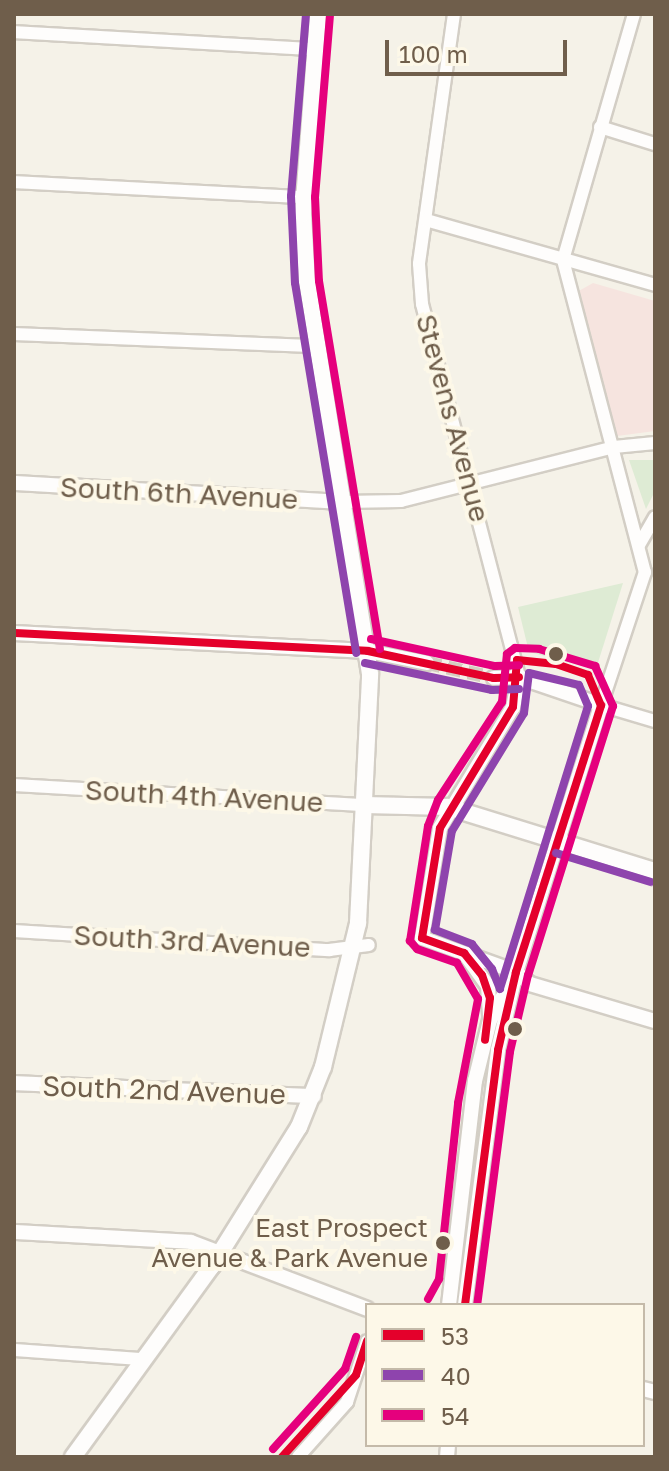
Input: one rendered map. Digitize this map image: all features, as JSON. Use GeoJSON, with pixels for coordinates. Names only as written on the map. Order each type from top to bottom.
{"type":"FeatureCollection","features":[{"type":"Feature","properties":{"kind":"main road"},"geometry":{"type":"LineString","coordinates":[[73,1457],[141,1359],[221,1253],[314,1096],[361,946],[380,806],[381,653],[317,346],[303,197],[318,14]]}},
{"type":"Feature","properties":{"kind":"main road"},"geometry":{"type":"LineString","coordinates":[[380,806],[448,807],[655,871]]}},
{"type":"Feature","properties":{"kind":"street","name":"Stevens Avenue"},"geometry":{"type":"LineString","coordinates":[[454,14],[419,264],[422,304],[519,677]]}},
{"type":"Feature","properties":{"kind":"street"},"geometry":{"type":"LineString","coordinates":[[449,1303],[473,1152],[516,972],[560,842],[601,705],[650,573],[639,545],[563,260],[634,14]]}},
{"type":"Feature","properties":{"kind":"street"},"geometry":{"type":"LineString","coordinates":[[14,32],[313,49]]}},
{"type":"Feature","properties":{"kind":"street"},"geometry":{"type":"LineString","coordinates":[[600,127],[655,144]]}},
{"type":"Feature","properties":{"kind":"street"},"geometry":{"type":"LineString","coordinates":[[14,182],[303,197]]}},
{"type":"Feature","properties":{"kind":"street"},"geometry":{"type":"LineString","coordinates":[[426,220],[655,285]]}},
{"type":"Feature","properties":{"kind":"street"},"geometry":{"type":"LineString","coordinates":[[14,334],[317,346]]}},
{"type":"Feature","properties":{"kind":"street"},"geometry":{"type":"LineString","coordinates":[[351,502],[391,501],[614,447],[655,443]]}},
{"type":"Feature","properties":{"kind":"street","name":"South 6th Avenue"},"geometry":{"type":"LineString","coordinates":[[14,483],[351,502]]}},
{"type":"Feature","properties":{"kind":"street"},"geometry":{"type":"LineString","coordinates":[[639,545],[655,517]]}},
{"type":"Feature","properties":{"kind":"street"},"geometry":{"type":"LineString","coordinates":[[14,633],[381,653],[420,661]]}},
{"type":"Feature","properties":{"kind":"street"},"geometry":{"type":"LineString","coordinates":[[519,677],[513,707],[448,807],[440,828],[416,938],[516,972],[530,984],[655,1021]]}},
{"type":"Feature","properties":{"kind":"street"},"geometry":{"type":"LineString","coordinates":[[494,678],[519,677],[655,721]]}},
{"type":"Feature","properties":{"kind":"street","name":"South 4th Avenue"},"geometry":{"type":"LineString","coordinates":[[14,785],[380,806]]}},
{"type":"Feature","properties":{"kind":"street","name":"South 3rd Avenue"},"geometry":{"type":"LineString","coordinates":[[14,931],[329,950],[361,946]]}},
{"type":"Feature","properties":{"kind":"street"},"geometry":{"type":"LineString","coordinates":[[464,953],[488,986],[490,1020]]}},
{"type":"Feature","properties":{"kind":"street"},"geometry":{"type":"LineString","coordinates":[[465,1303],[475,1081],[490,1020],[516,972]]}},
{"type":"Feature","properties":{"kind":"street","name":"South 2nd Avenue"},"geometry":{"type":"LineString","coordinates":[[14,1083],[314,1096]]}},
{"type":"Feature","properties":{"kind":"street"},"geometry":{"type":"LineString","coordinates":[[14,1232],[191,1242],[365,1309]]}},
{"type":"Feature","properties":{"kind":"street"},"geometry":{"type":"LineString","coordinates":[[439,1303],[451,1283]]}},
{"type":"Feature","properties":{"kind":"street"},"geometry":{"type":"LineString","coordinates":[[298,1457],[347,1402],[365,1347]]}},
{"type":"Feature","properties":{"kind":"street"},"geometry":{"type":"LineString","coordinates":[[14,1350],[141,1359]]}},
{"type":"Feature","properties":{"kind":"shaded area"},"geometry":{"type":"Polygon","coordinates":[[[593,283],[655,301],[655,431],[617,436],[577,292],[593,283]]]}},
{"type":"Feature","properties":{"kind":"green space"},"geometry":{"type":"Polygon","coordinates":[[[629,460],[655,460],[655,491],[646,509],[629,460]]]}},
{"type":"Feature","properties":{"kind":"green space"},"geometry":{"type":"Polygon","coordinates":[[[623,583],[596,669],[529,652],[518,607],[623,583]]]}},
{"type":"Feature","properties":{"kind":"tunnel"},"geometry":{"type":"LineString","coordinates":[[427,663],[494,678]]}},
{"type":"Feature","properties":{"kind":"transit line","name":"40"},"geometry":{"type":"LineString","coordinates":[[306,14],[291,196],[295,283],[356,653]]}},
{"type":"Feature","properties":{"kind":"transit line","name":"54"},"geometry":{"type":"LineString","coordinates":[[330,15],[315,197],[319,281],[380,649]]}},
{"type":"Feature","properties":{"kind":"transit line","name":"53"},"geometry":{"type":"LineString","coordinates":[[14,633],[368,651],[494,678],[519,677]]}},
{"type":"Feature","properties":{"kind":"transit line","name":"54"},"geometry":{"type":"LineString","coordinates":[[371,639],[495,666],[519,665]]}},
{"type":"Feature","properties":{"kind":"transit line","name":"54"},"geometry":{"type":"LineString","coordinates":[[428,1299],[439,1279],[458,1103],[478,999],[457,963],[417,949],[410,941],[428,826],[438,800],[502,702],[507,654],[515,648],[539,649],[595,666],[613,706],[528,975],[510,1052],[477,1303]]}},
{"type":"Feature","properties":{"kind":"transit line","name":"53"},"geometry":{"type":"LineString","coordinates":[[517,660],[556,664],[588,675],[601,705]]}},
{"type":"Feature","properties":{"kind":"transit line","name":"53"},"geometry":{"type":"LineString","coordinates":[[422,938],[440,828],[513,707],[517,660]]}},
{"type":"Feature","properties":{"kind":"transit line","name":"40"},"geometry":{"type":"LineString","coordinates":[[365,663],[492,690],[519,689]]}},
{"type":"Feature","properties":{"kind":"transit line","name":"40"},"geometry":{"type":"LineString","coordinates":[[529,673],[579,685],[588,706],[500,989],[492,969],[472,944],[435,930],[452,831],[524,713],[529,673]]}},
{"type":"Feature","properties":{"kind":"transit line","name":"53"},"geometry":{"type":"LineString","coordinates":[[465,1303],[498,1050],[516,972],[601,705]]}},
{"type":"Feature","properties":{"kind":"transit line","name":"40"},"geometry":{"type":"LineString","coordinates":[[556,853],[651,882]]}},
{"type":"Feature","properties":{"kind":"transit line","name":"53"},"geometry":{"type":"LineString","coordinates":[[422,938],[464,953],[482,975],[490,998],[485,1040]]}},
{"type":"Feature","properties":{"kind":"transit line","name":"54"},"geometry":{"type":"LineString","coordinates":[[273,1449],[345,1369],[356,1337]]}},
{"type":"Feature","properties":{"kind":"transit line","name":"53"},"geometry":{"type":"LineString","coordinates":[[282,1457],[356,1375],[365,1347]]}},
{"type":"Feature","properties":{"kind":"place","name":"East Prospect Avenue & Park Avenue"},"geometry":{"type":"Point","coordinates":[443,1243]}}]}
